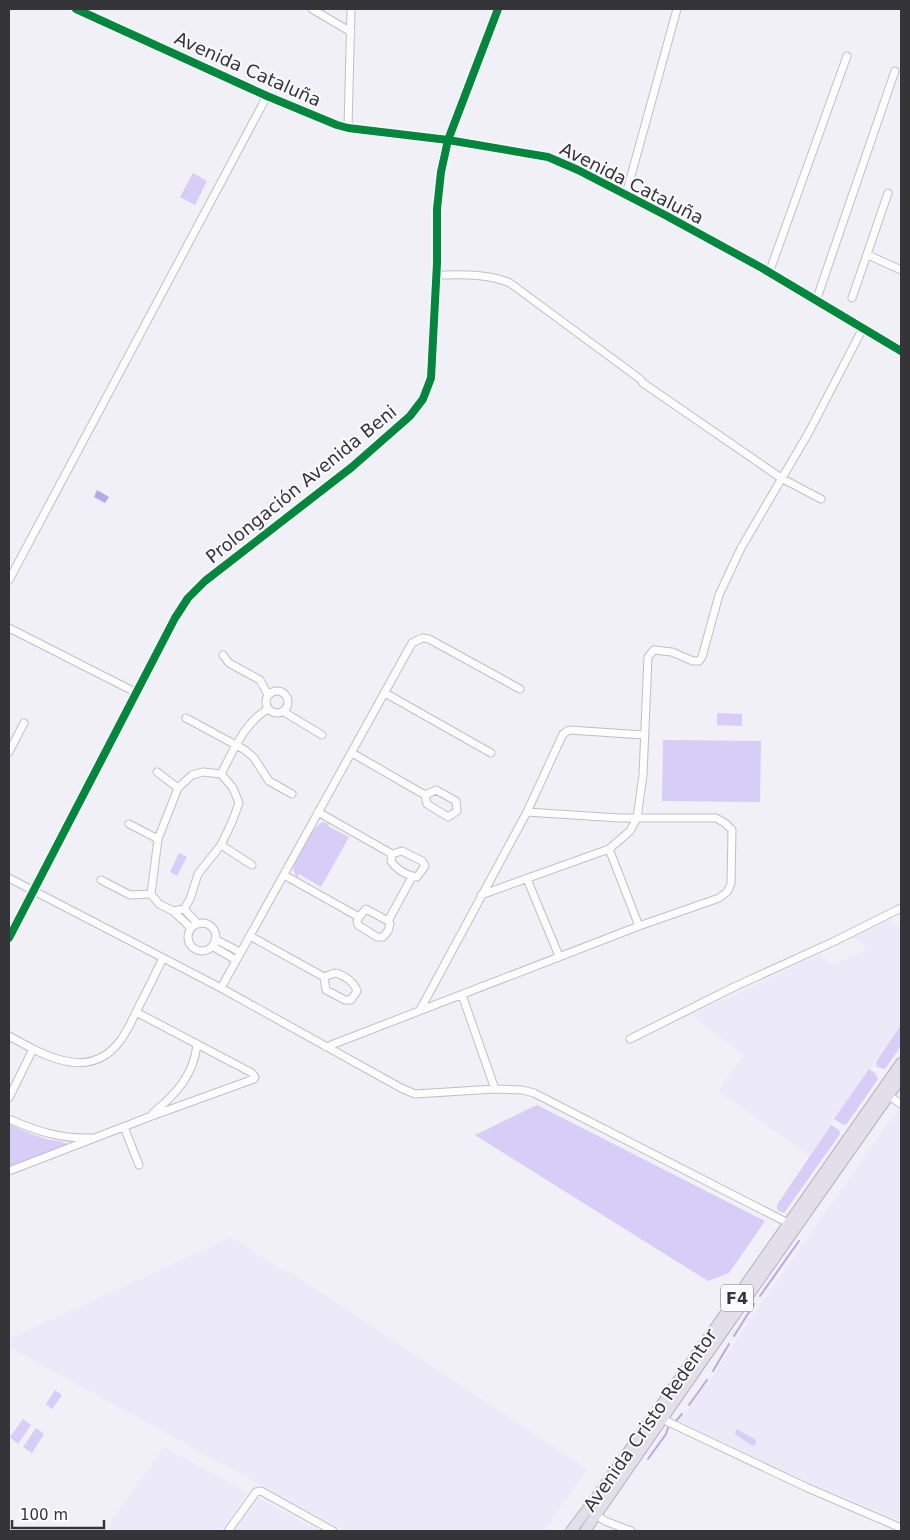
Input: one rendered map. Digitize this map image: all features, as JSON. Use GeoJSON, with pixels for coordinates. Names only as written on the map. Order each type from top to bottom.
{"type":"FeatureCollection","features":[{"type":"Feature","properties":{"kind":"highway","name":"Avenida Cristo Redentor"},"geometry":{"type":"LineString","coordinates":[[571,1531],[790,1224],[850,1134],[901,1063]]}},
{"type":"Feature","properties":{"kind":"highway","name":"Avenida Cristo Redentor"},"geometry":{"type":"LineString","coordinates":[[586,1530],[901,1078]]}},
{"type":"Feature","properties":{"kind":"highway"},"geometry":{"type":"LineString","coordinates":[[577,1531],[596,1498]]}},
{"type":"Feature","properties":{"kind":"street","name":"Avenida Cataluña"},"geometry":{"type":"LineString","coordinates":[[76,9],[267,96],[337,125],[448,140],[548,157],[626,194],[769,272],[901,351]]}},
{"type":"Feature","properties":{"kind":"street"},"geometry":{"type":"LineString","coordinates":[[312,9],[351,32]]}},
{"type":"Feature","properties":{"kind":"street","name":"Prolongación Avenida Beni"},"geometry":{"type":"LineString","coordinates":[[12,927],[34,890],[174,618],[188,598],[205,581],[352,467],[410,416],[423,398],[431,378],[437,208],[441,172],[448,140],[498,9]]}},
{"type":"Feature","properties":{"kind":"street"},"geometry":{"type":"LineString","coordinates":[[626,194],[677,9]]}},
{"type":"Feature","properties":{"kind":"street"},"geometry":{"type":"LineString","coordinates":[[348,128],[351,32],[349,10]]}},
{"type":"Feature","properties":{"kind":"street"},"geometry":{"type":"LineString","coordinates":[[769,272],[847,56]]}},
{"type":"Feature","properties":{"kind":"street"},"geometry":{"type":"LineString","coordinates":[[816,301],[894,71]]}},
{"type":"Feature","properties":{"kind":"street"},"geometry":{"type":"LineString","coordinates":[[9,580],[267,96]]}},
{"type":"Feature","properties":{"kind":"street"},"geometry":{"type":"LineString","coordinates":[[852,298],[888,193]]}},
{"type":"Feature","properties":{"kind":"street"},"geometry":{"type":"LineString","coordinates":[[868,255],[901,270]]}},
{"type":"Feature","properties":{"kind":"street"},"geometry":{"type":"LineString","coordinates":[[436,275],[484,275],[499,278],[510,283],[643,383],[781,478],[821,499]]}},
{"type":"Feature","properties":{"kind":"street"},"geometry":{"type":"LineString","coordinates":[[481,895],[609,849],[630,831],[637,818],[643,775],[648,657],[654,650],[672,652],[693,661],[699,661],[702,657],[719,595],[741,548],[809,432],[863,328]]}},
{"type":"Feature","properties":{"kind":"street"},"geometry":{"type":"LineString","coordinates":[[9,628],[137,693]]}},
{"type":"Feature","properties":{"kind":"street"},"geometry":{"type":"LineString","coordinates":[[221,988],[412,643],[422,638],[429,639],[520,689]]}},
{"type":"Feature","properties":{"kind":"street"},"geometry":{"type":"LineString","coordinates":[[223,655],[229,663],[260,680],[268,695],[266,702],[268,709],[274,713],[284,712],[322,735]]}},
{"type":"Feature","properties":{"kind":"street"},"geometry":{"type":"LineString","coordinates":[[268,695],[279,690],[286,694],[288,705],[284,712]]}},
{"type":"Feature","properties":{"kind":"street"},"geometry":{"type":"LineString","coordinates":[[386,693],[491,753]]}},
{"type":"Feature","properties":{"kind":"street"},"geometry":{"type":"LineString","coordinates":[[221,774],[248,727],[262,712],[268,709]]}},
{"type":"Feature","properties":{"kind":"street"},"geometry":{"type":"LineString","coordinates":[[186,718],[245,750],[254,758],[269,781],[292,794]]}},
{"type":"Feature","properties":{"kind":"street"},"geometry":{"type":"LineString","coordinates":[[9,752],[24,723]]}},
{"type":"Feature","properties":{"kind":"street"},"geometry":{"type":"LineString","coordinates":[[420,1010],[527,812],[563,734],[569,730],[644,735]]}},
{"type":"Feature","properties":{"kind":"street"},"geometry":{"type":"LineString","coordinates":[[352,753],[425,795],[427,804],[448,817],[457,811],[456,801],[436,790],[425,795]]}},
{"type":"Feature","properties":{"kind":"street"},"geometry":{"type":"LineString","coordinates":[[158,772],[178,788]]}},
{"type":"Feature","properties":{"kind":"street"},"geometry":{"type":"LineString","coordinates":[[173,911],[184,909],[190,899],[198,874],[221,845],[232,822],[238,803],[233,788],[221,774],[203,772],[192,775],[178,788],[158,839],[151,894],[159,904],[173,911],[194,926]]}},
{"type":"Feature","properties":{"kind":"street"},"geometry":{"type":"LineString","coordinates":[[318,812],[392,854],[402,851],[422,862],[425,866],[417,877],[412,877],[394,867],[390,862],[392,854]]}},
{"type":"Feature","properties":{"kind":"street"},"geometry":{"type":"LineString","coordinates":[[326,1047],[559,956],[719,898],[727,892],[731,884],[732,830],[716,818],[637,818],[527,812]]}},
{"type":"Feature","properties":{"kind":"street"},"geometry":{"type":"LineString","coordinates":[[129,824],[158,839]]}},
{"type":"Feature","properties":{"kind":"street"},"geometry":{"type":"LineString","coordinates":[[221,845],[252,865]]}},
{"type":"Feature","properties":{"kind":"street"},"geometry":{"type":"LineString","coordinates":[[609,849],[639,926]]}},
{"type":"Feature","properties":{"kind":"street"},"geometry":{"type":"LineString","coordinates":[[284,875],[359,916]]}},
{"type":"Feature","properties":{"kind":"street"},"geometry":{"type":"LineString","coordinates":[[388,921],[366,909],[357,920],[358,925],[377,937],[383,938],[388,931],[390,924],[388,921],[412,877]]}},
{"type":"Feature","properties":{"kind":"street"},"geometry":{"type":"LineString","coordinates":[[9,878],[221,988],[415,1094],[496,1089],[522,1090],[534,1093],[790,1224]]}},
{"type":"Feature","properties":{"kind":"street"},"geometry":{"type":"LineString","coordinates":[[527,879],[559,956]]}},
{"type":"Feature","properties":{"kind":"street"},"geometry":{"type":"LineString","coordinates":[[101,880],[130,895],[151,894]]}},
{"type":"Feature","properties":{"kind":"street"},"geometry":{"type":"LineString","coordinates":[[630,1039],[734,987],[835,941],[901,908]]}},
{"type":"Feature","properties":{"kind":"street"},"geometry":{"type":"LineString","coordinates":[[184,909],[194,926]]}},
{"type":"Feature","properties":{"kind":"street"},"geometry":{"type":"LineString","coordinates":[[202,923],[211,926],[216,938],[212,946],[204,950],[191,945],[188,937],[194,926],[202,923]]}},
{"type":"Feature","properties":{"kind":"street"},"geometry":{"type":"LineString","coordinates":[[9,938],[12,927]]}},
{"type":"Feature","properties":{"kind":"street"},"geometry":{"type":"LineString","coordinates":[[250,936],[324,977]]}},
{"type":"Feature","properties":{"kind":"street"},"geometry":{"type":"LineString","coordinates":[[216,938],[240,952]]}},
{"type":"Feature","properties":{"kind":"street"},"geometry":{"type":"LineString","coordinates":[[212,946],[236,960]]}},
{"type":"Feature","properties":{"kind":"street"},"geometry":{"type":"LineString","coordinates":[[9,1036],[58,1061],[68,1063],[90,1062],[99,1059],[114,1048],[125,1033],[163,958]]}},
{"type":"Feature","properties":{"kind":"street"},"geometry":{"type":"LineString","coordinates":[[334,973],[338,974],[353,983],[358,991],[351,1000],[345,1000],[326,990],[324,977],[334,973]]}},
{"type":"Feature","properties":{"kind":"street"},"geometry":{"type":"LineString","coordinates":[[462,995],[496,1089]]}},
{"type":"Feature","properties":{"kind":"street"},"geometry":{"type":"LineString","coordinates":[[9,1171],[149,1116],[254,1079],[255,1077],[252,1073],[136,1012]]}},
{"type":"Feature","properties":{"kind":"street"},"geometry":{"type":"LineString","coordinates":[[149,1116],[183,1084],[193,1065],[197,1044]]}},
{"type":"Feature","properties":{"kind":"street"},"geometry":{"type":"LineString","coordinates":[[9,1098],[33,1049]]}},
{"type":"Feature","properties":{"kind":"street"},"geometry":{"type":"LineString","coordinates":[[890,1096],[901,1104]]}},
{"type":"Feature","properties":{"kind":"street"},"geometry":{"type":"LineString","coordinates":[[9,1119],[50,1135],[73,1138],[99,1137]]}},
{"type":"Feature","properties":{"kind":"street"},"geometry":{"type":"LineString","coordinates":[[124,1127],[138,1165]]}},
{"type":"Feature","properties":{"kind":"street"},"geometry":{"type":"LineString","coordinates":[[662,1419],[808,1488],[901,1528]]}},
{"type":"Feature","properties":{"kind":"street"},"geometry":{"type":"LineString","coordinates":[[228,1531],[256,1492],[261,1490],[334,1531]]}},
{"type":"Feature","properties":{"kind":"street"},"geometry":{"type":"LineString","coordinates":[[596,1515],[631,1531]]}},
{"type":"Feature","properties":{"kind":"shaded area"},"geometry":{"type":"Polygon","coordinates":[[[193,173],[207,181],[195,205],[180,197],[193,173]]]}},
{"type":"Feature","properties":{"kind":"shaded area"},"geometry":{"type":"Polygon","coordinates":[[[97,490],[109,497],[105,503],[94,497],[97,490]]]}},
{"type":"Feature","properties":{"kind":"shaded area"},"geometry":{"type":"Polygon","coordinates":[[[717,713],[742,714],[742,726],[717,725],[717,713]]]}},
{"type":"Feature","properties":{"kind":"shaded area"},"geometry":{"type":"Polygon","coordinates":[[[663,740],[761,741],[760,802],[662,801],[663,740]]]}},
{"type":"Feature","properties":{"kind":"shaded area"},"geometry":{"type":"Polygon","coordinates":[[[323,822],[349,837],[321,887],[299,874],[297,878],[293,870],[300,851],[309,836],[323,822]]]}},
{"type":"Feature","properties":{"kind":"shaded area"},"geometry":{"type":"Polygon","coordinates":[[[179,853],[187,857],[177,876],[170,872],[179,853]]]}},
{"type":"Feature","properties":{"kind":"shaded area"},"geometry":{"type":"Polygon","coordinates":[[[889,920],[901,928],[901,1025],[810,1156],[718,1091],[744,1055],[691,1015],[820,954],[832,965],[867,949],[853,937],[889,920]]]}},
{"type":"Feature","properties":{"kind":"shaded area"},"geometry":{"type":"Polygon","coordinates":[[[901,1025],[901,1046],[885,1069],[877,1067],[876,1062],[901,1025]]]}},
{"type":"Feature","properties":{"kind":"shaded area"},"geometry":{"type":"Polygon","coordinates":[[[869,1069],[875,1073],[878,1079],[846,1125],[842,1124],[834,1119],[869,1069]]]}},
{"type":"Feature","properties":{"kind":"shaded area"},"geometry":{"type":"Polygon","coordinates":[[[901,1102],[901,1521],[810,1483],[679,1422],[717,1370],[901,1102]]]}},
{"type":"Feature","properties":{"kind":"shaded area"},"geometry":{"type":"Polygon","coordinates":[[[537,1105],[765,1221],[729,1273],[708,1281],[475,1135],[537,1105]]]}},
{"type":"Feature","properties":{"kind":"shaded area"},"geometry":{"type":"Polygon","coordinates":[[[9,1124],[36,1136],[61,1141],[69,1145],[9,1169],[9,1124]]]}},
{"type":"Feature","properties":{"kind":"shaded area"},"geometry":{"type":"Polygon","coordinates":[[[831,1125],[839,1130],[840,1134],[784,1213],[777,1210],[777,1205],[831,1125]]]}},
{"type":"Feature","properties":{"kind":"shaded area"},"geometry":{"type":"Polygon","coordinates":[[[232,1237],[282,1270],[294,1275],[587,1469],[544,1531],[345,1531],[9,1347],[9,1339],[232,1237]]]}},
{"type":"Feature","properties":{"kind":"shaded area"},"geometry":{"type":"Polygon","coordinates":[[[55,1390],[62,1395],[52,1409],[46,1404],[55,1390]]]}},
{"type":"Feature","properties":{"kind":"shaded area"},"geometry":{"type":"Polygon","coordinates":[[[23,1419],[31,1425],[18,1444],[10,1437],[23,1419]]]}},
{"type":"Feature","properties":{"kind":"shaded area"},"geometry":{"type":"Polygon","coordinates":[[[36,1428],[44,1434],[32,1453],[23,1447],[36,1428]]]}},
{"type":"Feature","properties":{"kind":"shaded area"},"geometry":{"type":"Polygon","coordinates":[[[737,1429],[756,1440],[756,1444],[753,1446],[736,1435],[737,1429]]]}},
{"type":"Feature","properties":{"kind":"shaded area"},"geometry":{"type":"Polygon","coordinates":[[[164,1447],[248,1493],[221,1531],[104,1531],[164,1447]]]}},
{"type":"Feature","properties":{"kind":"shaded area"},"geometry":{"type":"Polygon","coordinates":[[[257,1498],[260,1499],[320,1531],[234,1531],[257,1498]]]}},
{"type":"Feature","properties":{"kind":"waterway"},"geometry":{"type":"LineString","coordinates":[[760,1296],[799,1241]]}},
{"type":"Feature","properties":{"kind":"waterway"},"geometry":{"type":"LineString","coordinates":[[734,1336],[754,1304]]}},
{"type":"Feature","properties":{"kind":"waterway"},"geometry":{"type":"LineString","coordinates":[[713,1371],[729,1344]]}},
{"type":"Feature","properties":{"kind":"waterway"},"geometry":{"type":"LineString","coordinates":[[689,1405],[707,1380]]}},
{"type":"Feature","properties":{"kind":"waterway"},"geometry":{"type":"LineString","coordinates":[[676,1421],[682,1414]]}},
{"type":"Feature","properties":{"kind":"waterway"},"geometry":{"type":"LineString","coordinates":[[648,1459],[666,1434],[668,1428]]}},
{"type":"Feature","properties":{"kind":"cycle path"},"geometry":{"type":"LineString","coordinates":[[76,9],[267,96],[337,125],[448,140],[548,157],[578,170],[665,215],[762,268],[901,351]]}},
{"type":"Feature","properties":{"kind":"cycle path"},"geometry":{"type":"LineString","coordinates":[[9,938],[175,618],[188,598],[205,581],[352,467],[410,416],[423,399],[431,378],[437,263],[437,209],[441,172],[448,140],[498,9]]}}]}
